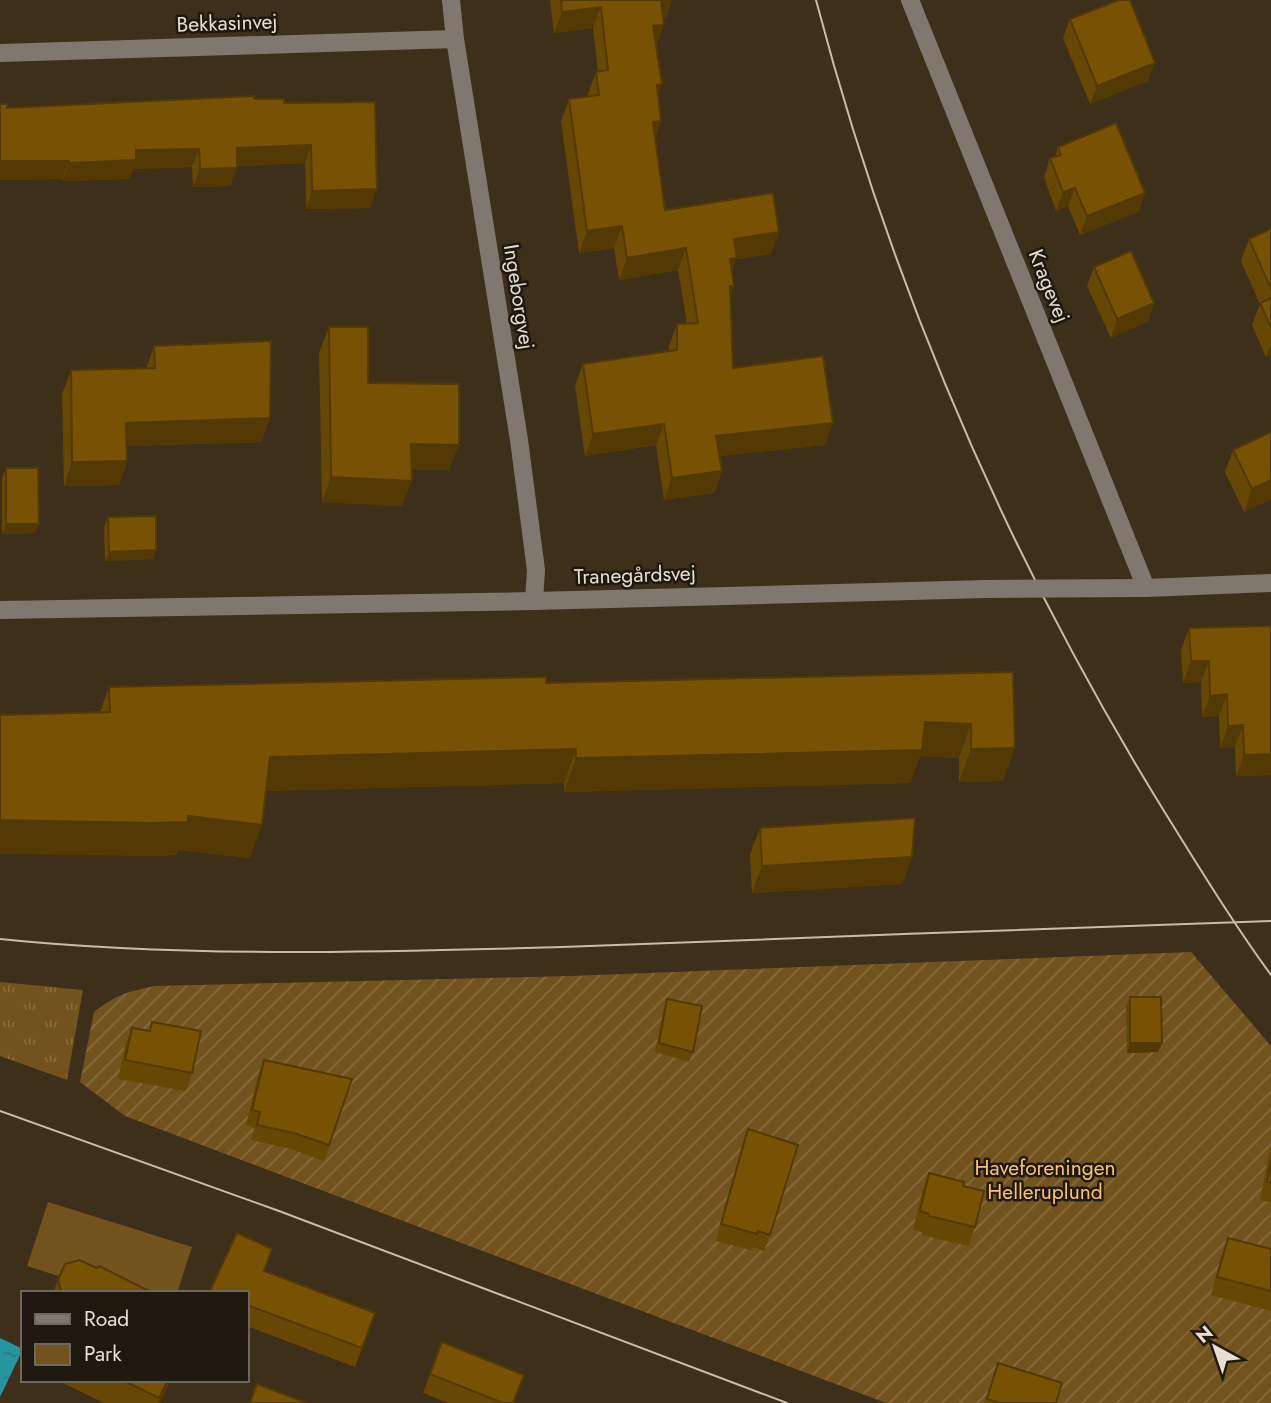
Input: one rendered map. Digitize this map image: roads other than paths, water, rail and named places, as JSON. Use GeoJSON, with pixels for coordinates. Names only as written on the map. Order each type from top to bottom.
{"type":"FeatureCollection","features":[{"type":"Feature","properties":{"kind":"street","name":"Ingeborgvej"},"geometry":{"type":"LineString","coordinates":[[451,0],[454,38],[521,454],[536,570],[534,601]]}},
{"type":"Feature","properties":{"kind":"street","name":"Kragevej"},"geometry":{"type":"LineString","coordinates":[[910,0],[1146,588]]}},
{"type":"Feature","properties":{"kind":"street","name":"Bekkasinvej"},"geometry":{"type":"LineString","coordinates":[[0,53],[454,38]]}},
{"type":"Feature","properties":{"kind":"street","name":"Tranegårdsvej"},"geometry":{"type":"LineString","coordinates":[[0,610],[1146,588],[1271,583]]}},
{"type":"Feature","properties":{"kind":"water"},"geometry":{"type":"Polygon","coordinates":[[[0,1338],[21,1348],[21,1353],[0,1397],[0,1338]]]}},
{"type":"Feature","properties":{"kind":"tram line"},"geometry":{"type":"LineString","coordinates":[[816,0],[846,107],[880,212],[960,419],[1006,520],[1055,619],[1108,716],[1203,874],[1271,975]]}},
{"type":"Feature","properties":{"kind":"tram line"},"geometry":{"type":"LineString","coordinates":[[0,939],[140,949],[351,952],[562,947],[1271,921]]}},
{"type":"Feature","properties":{"kind":"tram line"},"geometry":{"type":"LineString","coordinates":[[0,1111],[279,1211],[787,1403]]}},
{"type":"Feature","properties":{"kind":"park label","name":"Haveforeningen Helleruplund"},"geometry":{"type":"Point","coordinates":[1045,1180]}}]}
